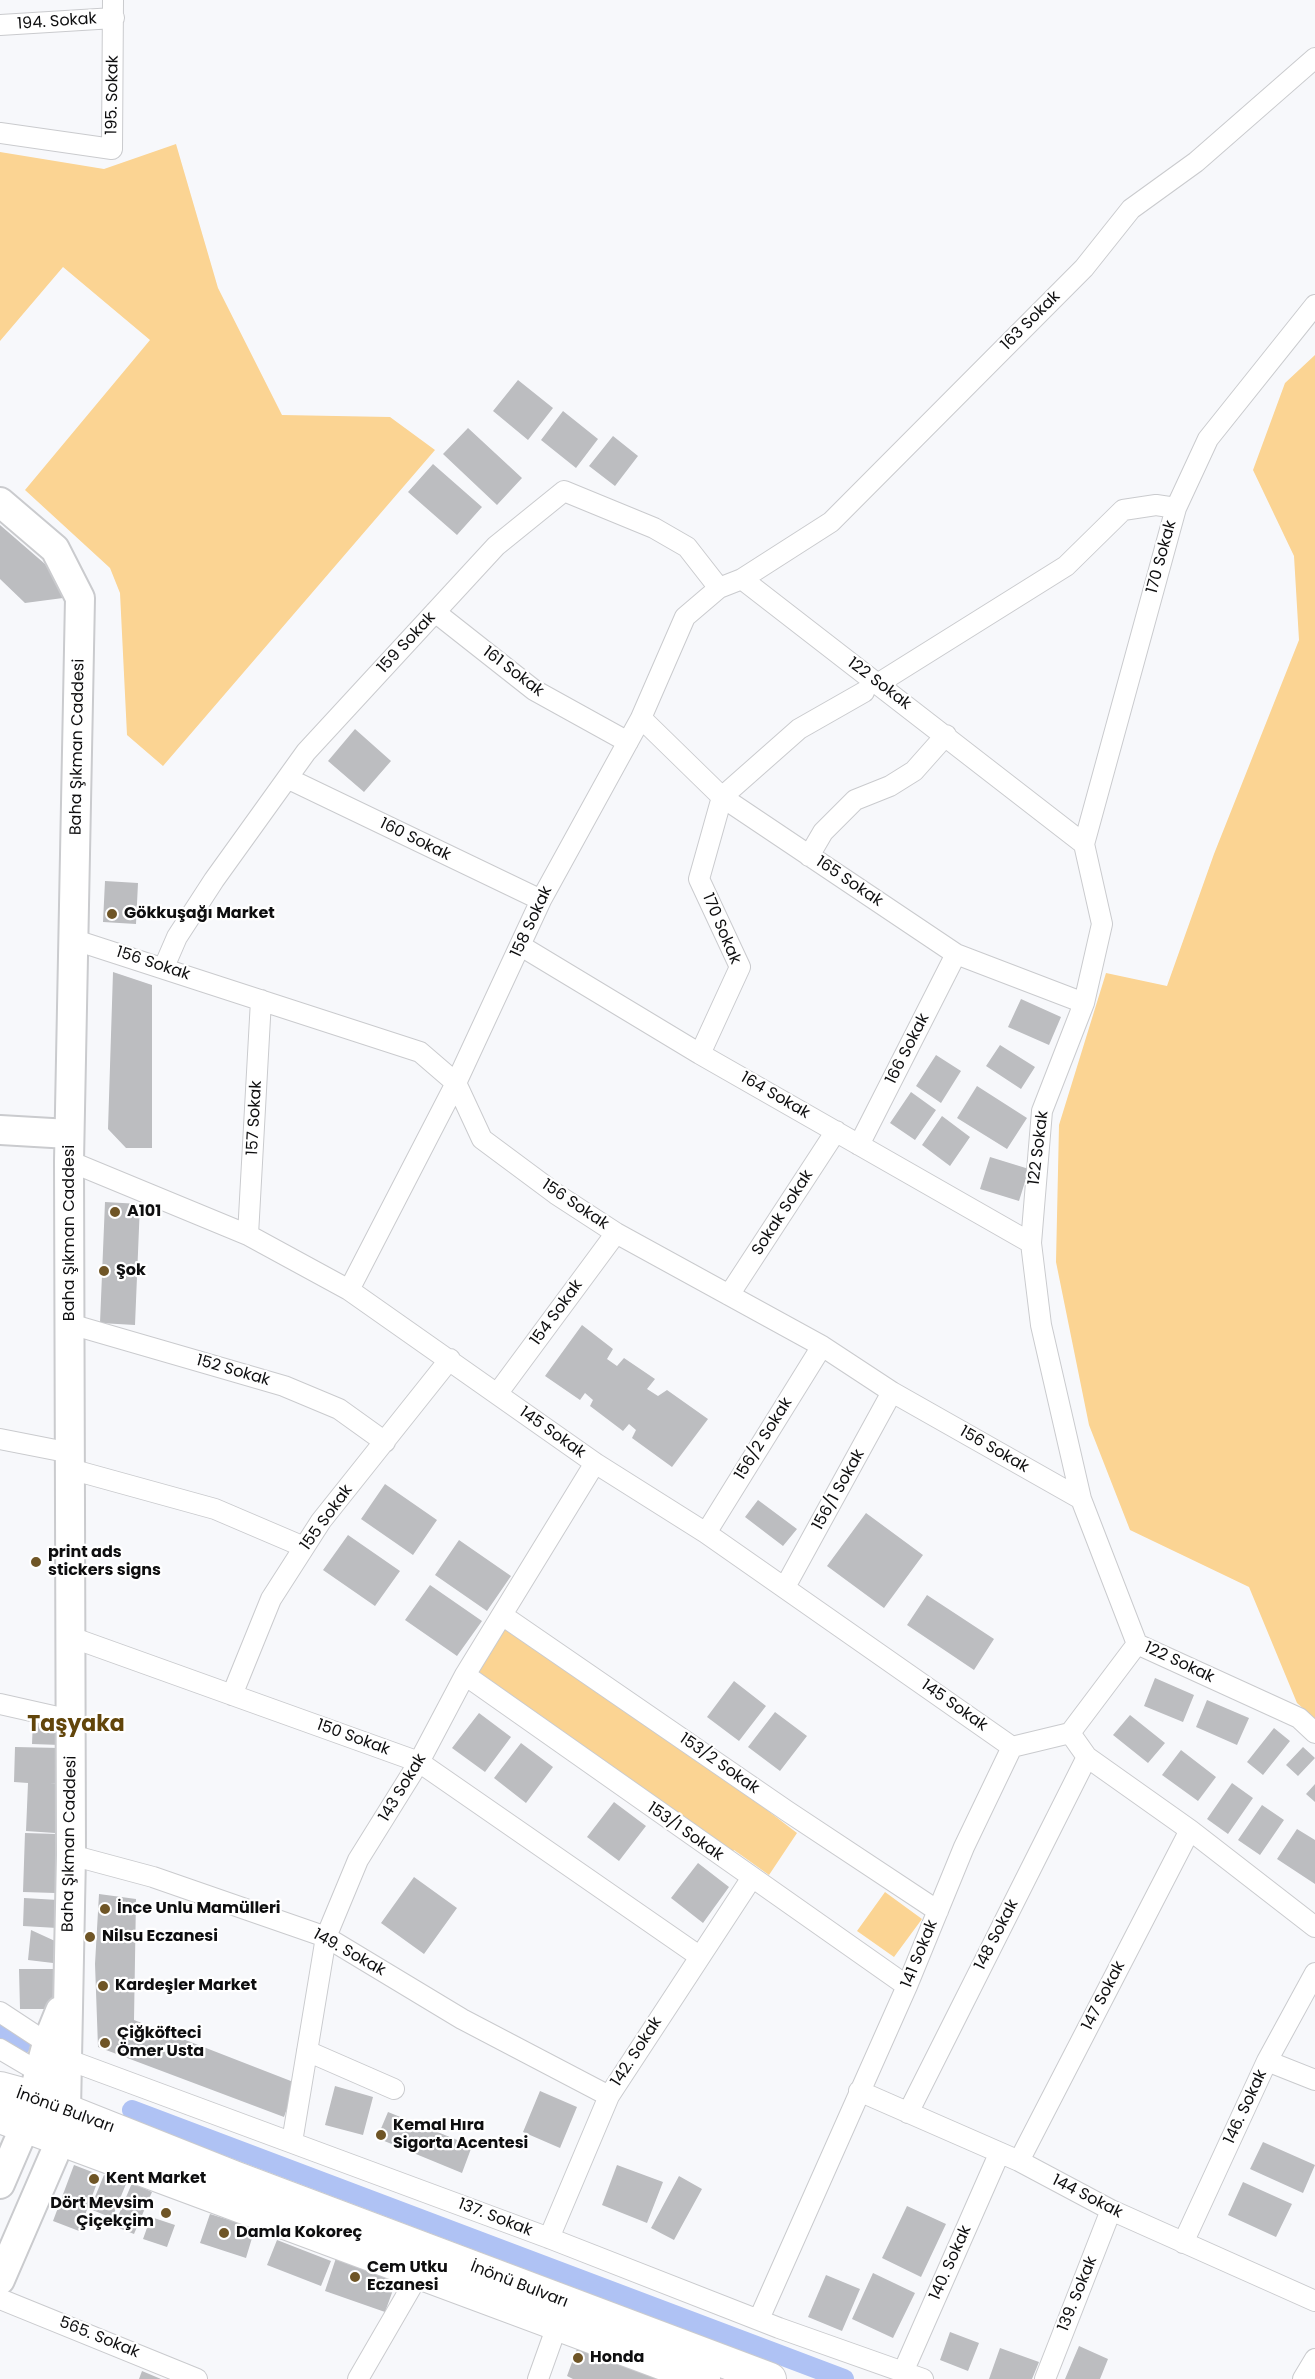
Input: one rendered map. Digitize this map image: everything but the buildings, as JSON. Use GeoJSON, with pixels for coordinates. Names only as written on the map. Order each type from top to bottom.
{"type":"FeatureCollection","features":[{"type":"Feature","properties":{"kind":"main road","name":"Baha Şıkman Caddesi"},"geometry":{"type":"LineString","coordinates":[[0,502],[55,549],[80,598],[75,940],[69,1148],[68,1636],[71,1720],[71,1855],[67,1995],[57,2051],[63,2124]]}},
{"type":"Feature","properties":{"kind":"main road"},"geometry":{"type":"LineString","coordinates":[[0,1130],[69,1148]]}},
{"type":"Feature","properties":{"kind":"main road","name":"Baha Şıkman Caddesi"},"geometry":{"type":"LineString","coordinates":[[0,2184],[24,2103],[57,2051]]}},
{"type":"Feature","properties":{"kind":"main road","name":"İnönü Bulvarı"},"geometry":{"type":"LineString","coordinates":[[0,2088],[63,2124],[420,2272],[704,2379]]}},
{"type":"Feature","properties":{"kind":"main road"},"geometry":{"type":"LineString","coordinates":[[0,2280],[63,2124]]}},
{"type":"Feature","properties":{"kind":"main road","name":"İnönü Bulvarı"},"geometry":{"type":"LineString","coordinates":[[63,2124],[234,2177],[750,2376]]}},
{"type":"Feature","properties":{"kind":"street","name":"194. Sokak"},"geometry":{"type":"LineString","coordinates":[[0,26],[114,9]]}},
{"type":"Feature","properties":{"kind":"street","name":"195. Sokak"},"geometry":{"type":"LineString","coordinates":[[0,133],[112,149],[114,9]]}},
{"type":"Feature","properties":{"kind":"street","name":"163 Sokak"},"geometry":{"type":"LineString","coordinates":[[742,579],[831,522],[1084,268],[1131,209],[1196,162],[1315,57]]}},
{"type":"Feature","properties":{"kind":"street"},"geometry":{"type":"LineString","coordinates":[[1176,508],[1208,440],[1315,305]]}},
{"type":"Feature","properties":{"kind":"street","name":"159 Sokak"},"geometry":{"type":"LineString","coordinates":[[164,967],[177,937],[214,880],[306,752],[496,546],[564,491],[654,528],[687,547],[719,588]]}},
{"type":"Feature","properties":{"kind":"street","name":"170 Sokak"},"geometry":{"type":"LineString","coordinates":[[700,1054],[740,966],[699,879],[722,797],[799,729],[872,687],[1066,566],[1123,510],[1156,505],[1176,508],[1084,844]]}},
{"type":"Feature","properties":{"kind":"street","name":"158 Sokak"},"geometry":{"type":"LineString","coordinates":[[349,1290],[456,1083],[541,900],[641,718],[685,617],[719,588],[742,579]]}},
{"type":"Feature","properties":{"kind":"street","name":"122 Sokak"},"geometry":{"type":"LineString","coordinates":[[742,579],[872,687],[946,735],[1084,844],[1102,924],[1084,1004],[1042,1111],[1031,1243],[1041,1325],[1081,1499],[1137,1644],[1299,1718],[1315,1733]]}},
{"type":"Feature","properties":{"kind":"street","name":"161 Sokak"},"geometry":{"type":"LineString","coordinates":[[435,612],[534,690],[628,742]]}},
{"type":"Feature","properties":{"kind":"street","name":"165 Sokak"},"geometry":{"type":"LineString","coordinates":[[641,718],[722,797],[956,954],[1084,1004]]}},
{"type":"Feature","properties":{"kind":"street"},"geometry":{"type":"LineString","coordinates":[[809,856],[823,832],[855,800],[890,786],[914,771],[946,735]]}},
{"type":"Feature","properties":{"kind":"street","name":"160 Sokak"},"geometry":{"type":"LineString","coordinates":[[288,779],[541,900]]}},
{"type":"Feature","properties":{"kind":"street","name":"156 Sokak"},"geometry":{"type":"LineString","coordinates":[[75,940],[164,967],[420,1052],[456,1083],[482,1139],[556,1194],[616,1233],[822,1346],[892,1392],[1081,1499]]}},
{"type":"Feature","properties":{"kind":"street","name":"164 Sokak"},"geometry":{"type":"LineString","coordinates":[[521,946],[700,1054],[1031,1243]]}},
{"type":"Feature","properties":{"kind":"street","name":"166 Sokak"},"geometry":{"type":"LineString","coordinates":[[859,1145],[956,954]]}},
{"type":"Feature","properties":{"kind":"street","name":"157 Sokak"},"geometry":{"type":"LineString","coordinates":[[248,1235],[261,1000]]}},
{"type":"Feature","properties":{"kind":"street","name":"Sokak Sokak"},"geometry":{"type":"LineString","coordinates":[[729,1295],[836,1131]]}},
{"type":"Feature","properties":{"kind":"street","name":"145 Sokak"},"geometry":{"type":"LineString","coordinates":[[69,1148],[248,1235],[349,1290],[595,1463],[706,1533],[785,1587],[1012,1747]]}},
{"type":"Feature","properties":{"kind":"street","name":"154 Sokak"},"geometry":{"type":"LineString","coordinates":[[497,1394],[616,1233]]}},
{"type":"Feature","properties":{"kind":"street","name":"152 Sokak"},"geometry":{"type":"LineString","coordinates":[[70,1324],[284,1386],[339,1409],[385,1442]]}},
{"type":"Feature","properties":{"kind":"street","name":"156/2 Sokak"},"geometry":{"type":"LineString","coordinates":[[706,1533],[822,1346]]}},
{"type":"Feature","properties":{"kind":"street","name":"155 Sokak"},"geometry":{"type":"LineString","coordinates":[[232,1695],[271,1599],[304,1547],[321,1521],[450,1359]]}},
{"type":"Feature","properties":{"kind":"street","name":"156/1 Sokak"},"geometry":{"type":"LineString","coordinates":[[785,1587],[892,1392]]}},
{"type":"Feature","properties":{"kind":"street"},"geometry":{"type":"LineString","coordinates":[[0,1439],[215,1509],[304,1547]]}},
{"type":"Feature","properties":{"kind":"street","name":"143 Sokak"},"geometry":{"type":"LineString","coordinates":[[292,2142],[326,1936],[358,1860],[419,1762],[465,1675],[595,1463]]}},
{"type":"Feature","properties":{"kind":"street","name":"153/2 Sokak"},"geometry":{"type":"LineString","coordinates":[[501,1615],[787,1811],[938,1911]]}},
{"type":"Feature","properties":{"kind":"street","name":"150 Sokak"},"geometry":{"type":"LineString","coordinates":[[68,1636],[419,1762],[699,1956]]}},
{"type":"Feature","properties":{"kind":"street"},"geometry":{"type":"LineString","coordinates":[[1012,1747],[1070,1733],[1137,1644]]}},
{"type":"Feature","properties":{"kind":"street","name":"153/1 Sokak"},"geometry":{"type":"LineString","coordinates":[[465,1675],[752,1879],[908,1986]]}},
{"type":"Feature","properties":{"kind":"street"},"geometry":{"type":"LineString","coordinates":[[0,1704],[71,1720]]}},
{"type":"Feature","properties":{"kind":"street"},"geometry":{"type":"LineString","coordinates":[[1070,1733],[1087,1757],[1190,1830],[1315,1926]]}},
{"type":"Feature","properties":{"kind":"street","name":"141 Sokak"},"geometry":{"type":"LineString","coordinates":[[759,2319],[1012,1747]]}},
{"type":"Feature","properties":{"kind":"street","name":"148 Sokak"},"geometry":{"type":"LineString","coordinates":[[908,2113],[1087,1757]]}},
{"type":"Feature","properties":{"kind":"street","name":"147 Sokak"},"geometry":{"type":"LineString","coordinates":[[1018,2161],[1190,1830]]}},
{"type":"Feature","properties":{"kind":"street","name":"149. Sokak"},"geometry":{"type":"LineString","coordinates":[[71,1855],[153,1877],[326,1936],[462,2019],[609,2097]]}},
{"type":"Feature","properties":{"kind":"street","name":"142. Sokak"},"geometry":{"type":"LineString","coordinates":[[549,2238],[609,2097],[699,1956],[752,1879]]}},
{"type":"Feature","properties":{"kind":"street","name":"146. Sokak"},"geometry":{"type":"LineString","coordinates":[[1182,2243],[1267,2061],[1315,1973]]}},
{"type":"Feature","properties":{"kind":"street","name":"137. Sokak"},"geometry":{"type":"LineString","coordinates":[[0,2012],[57,2051],[759,2319],[923,2379]]}},
{"type":"Feature","properties":{"kind":"street"},"geometry":{"type":"LineString","coordinates":[[0,2049],[24,2103]]}},
{"type":"Feature","properties":{"kind":"street"},"geometry":{"type":"LineString","coordinates":[[307,2051],[394,2089]]}},
{"type":"Feature","properties":{"kind":"street"},"geometry":{"type":"LineString","coordinates":[[1267,2061],[1315,2079]]}},
{"type":"Feature","properties":{"kind":"street","name":"144 Sokak"},"geometry":{"type":"LineString","coordinates":[[859,2091],[1018,2161],[1182,2243],[1315,2301]]}},
{"type":"Feature","properties":{"kind":"street","name":"140. Sokak"},"geometry":{"type":"LineString","coordinates":[[903,2372],[999,2154]]}},
{"type":"Feature","properties":{"kind":"street","name":"139. Sokak"},"geometry":{"type":"LineString","coordinates":[[1045,2379],[1112,2210]]}},
{"type":"Feature","properties":{"kind":"street"},"geometry":{"type":"LineString","coordinates":[[358,2379],[420,2272]]}},
{"type":"Feature","properties":{"kind":"street","name":"565. Sokak"},"geometry":{"type":"LineString","coordinates":[[0,2299],[197,2379]]}},
{"type":"Feature","properties":{"kind":"street"},"geometry":{"type":"LineString","coordinates":[[538,2379],[558,2323]]}},
{"type":"Feature","properties":{"kind":"street"},"geometry":{"type":"LineString","coordinates":[[1303,2379],[1315,2359]]}},
{"type":"Feature","properties":{"kind":"shaded area"},"geometry":{"type":"Polygon","coordinates":[[[176,144],[218,288],[282,415],[390,417],[435,450],[163,766],[127,735],[120,593],[110,568],[25,490],[150,340],[63,267],[0,341],[0,152],[104,169],[176,144]]]}},
{"type":"Feature","properties":{"kind":"shaded area"},"geometry":{"type":"Polygon","coordinates":[[[1315,355],[1315,1719],[1297,1703],[1249,1587],[1130,1530],[1089,1425],[1056,1262],[1059,1125],[1106,973],[1167,986],[1214,854],[1299,640],[1294,556],[1253,470],[1285,383],[1315,355]]]}},
{"type":"Feature","properties":{"kind":"shaded area"},"geometry":{"type":"Polygon","coordinates":[[[502,1615],[769,1799],[763,1807],[797,1833],[769,1875],[734,1850],[726,1861],[465,1675],[502,1615]]]}},
{"type":"Feature","properties":{"kind":"shaded area"},"geometry":{"type":"Polygon","coordinates":[[[885,1892],[922,1919],[894,1957],[857,1931],[885,1892]]]}},
{"type":"Feature","properties":{"kind":"waterway"},"geometry":{"type":"LineString","coordinates":[[0,2034],[20,2046]]}},
{"type":"Feature","properties":{"kind":"waterway"},"geometry":{"type":"LineString","coordinates":[[132,2110],[844,2379]]}},
{"type":"Feature","properties":{"kind":"place","name":"Gökkuşağı Market"},"geometry":{"type":"Point","coordinates":[112,914]}},
{"type":"Feature","properties":{"kind":"place","name":"A101"},"geometry":{"type":"Point","coordinates":[115,1212]}},
{"type":"Feature","properties":{"kind":"place","name":"Şok"},"geometry":{"type":"Point","coordinates":[104,1271]}},
{"type":"Feature","properties":{"kind":"place","name":"print ads stickers signs"},"geometry":{"type":"Point","coordinates":[36,1562]}},
{"type":"Feature","properties":{"kind":"place","name":"İnce Unlu Mamülleri"},"geometry":{"type":"Point","coordinates":[105,1909]}},
{"type":"Feature","properties":{"kind":"place","name":"Nilsu Eczanesi"},"geometry":{"type":"Point","coordinates":[90,1937]}},
{"type":"Feature","properties":{"kind":"place","name":"Kardeşler Market"},"geometry":{"type":"Point","coordinates":[103,1986]}},
{"type":"Feature","properties":{"kind":"place","name":"Çiğköfteci Ömer Usta"},"geometry":{"type":"Point","coordinates":[105,2043]}},
{"type":"Feature","properties":{"kind":"place","name":"Kemal Hıra Sigorta Acentesi"},"geometry":{"type":"Point","coordinates":[381,2135]}},
{"type":"Feature","properties":{"kind":"place","name":"Kent Market"},"geometry":{"type":"Point","coordinates":[94,2179]}},
{"type":"Feature","properties":{"kind":"place","name":"Dört Mevsim Çiçekçim"},"geometry":{"type":"Point","coordinates":[166,2213]}},
{"type":"Feature","properties":{"kind":"place","name":"Damla Kokoreç"},"geometry":{"type":"Point","coordinates":[224,2233]}},
{"type":"Feature","properties":{"kind":"place","name":"Cem Utku Eczanesi"},"geometry":{"type":"Point","coordinates":[355,2277]}},
{"type":"Feature","properties":{"kind":"place","name":"Honda"},"geometry":{"type":"Point","coordinates":[578,2358]}},
{"type":"Feature","properties":{"kind":"district","name":"Taşyaka"},"geometry":{"type":"Point","coordinates":[76,1725]}}]}
